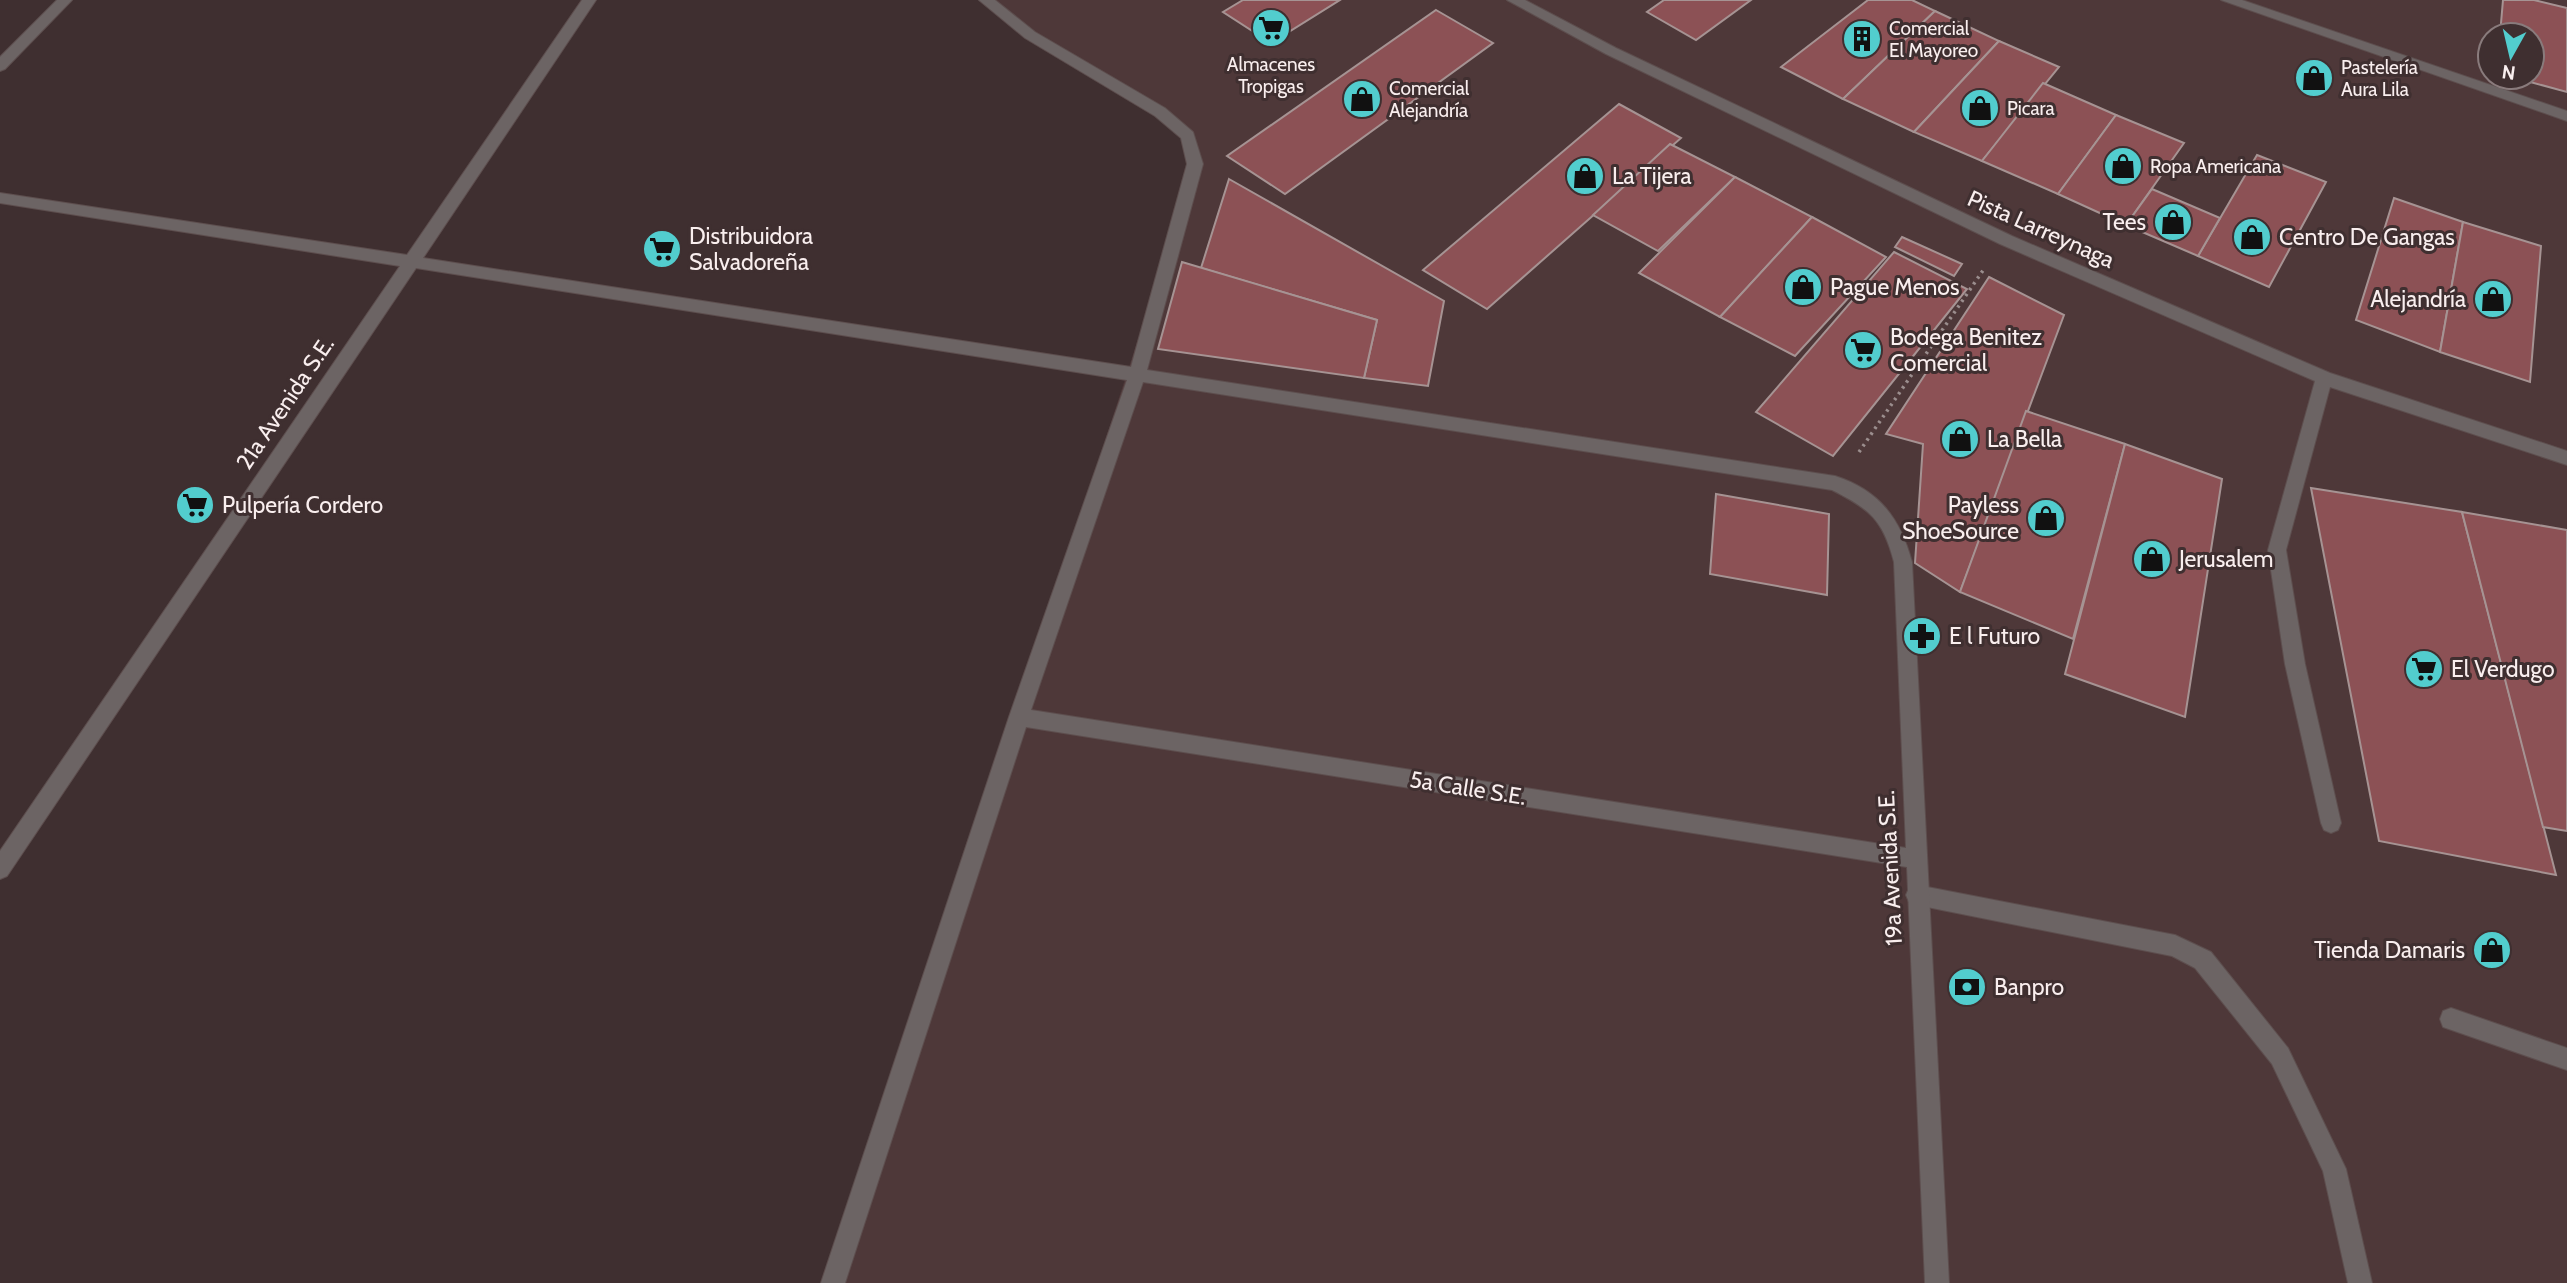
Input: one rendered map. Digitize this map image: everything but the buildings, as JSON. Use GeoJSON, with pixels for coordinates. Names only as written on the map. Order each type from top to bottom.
{"type":"FeatureCollection","features":[{"type":"Feature","properties":{"kind":"street"},"geometry":{"type":"LineString","coordinates":[[0,66],[65,0]]}},
{"type":"Feature","properties":{"kind":"street","name":"21a Avenida S.E."},"geometry":{"type":"LineString","coordinates":[[0,869],[589,0]]}},
{"type":"Feature","properties":{"kind":"street"},"geometry":{"type":"LineString","coordinates":[[833,1283],[1019,717],[1138,372],[1195,164],[1188,136],[1160,112],[1030,35],[986,0]]}},
{"type":"Feature","properties":{"kind":"street","name":"Pista Larreynaga"},"geometry":{"type":"LineString","coordinates":[[1514,0],[1611,51],[2006,240],[2324,378],[2567,458]]}},
{"type":"Feature","properties":{"kind":"street"},"geometry":{"type":"LineString","coordinates":[[2228,0],[2567,116]]}},
{"type":"Feature","properties":{"kind":"street"},"geometry":{"type":"LineString","coordinates":[[0,198],[409,263],[1138,372]]}},
{"type":"Feature","properties":{"kind":"street","name":"19a Avenida S.E."},"geometry":{"type":"LineString","coordinates":[[1138,372],[1835,483],[1872,501],[1895,529],[1903,562],[1937,1283]]}},
{"type":"Feature","properties":{"kind":"street"},"geometry":{"type":"LineString","coordinates":[[2324,378],[2277,550],[2295,664],[2331,823]]}},
{"type":"Feature","properties":{"kind":"street","name":"5a Calle S.E."},"geometry":{"type":"LineString","coordinates":[[1019,717],[1916,859]]}},
{"type":"Feature","properties":{"kind":"street"},"geometry":{"type":"LineString","coordinates":[[1917,895],[2175,946],[2203,960],[2280,1056],[2334,1169],[2360,1283]]}},
{"type":"Feature","properties":{"kind":"street"},"geometry":{"type":"LineString","coordinates":[[2451,1019],[2567,1059]]}},
{"type":"Feature","properties":{"kind":"path"},"geometry":{"type":"LineString","coordinates":[[1835,483],[1855,459],[1967,290],[2006,240]]}},
{"type":"Feature","properties":{"kind":"shaded area"},"geometry":{"type":"Polygon","coordinates":[[[986,0],[2567,0],[2567,1283],[831,1283],[1195,164],[1188,136],[1030,35],[986,0]]]}},
{"type":"Feature","properties":{"kind":"place","name":"Almacenes Tropigas"},"geometry":{"type":"Point","coordinates":[1271,28]}},
{"type":"Feature","properties":{"kind":"place","name":"Comercial El Mayoreo"},"geometry":{"type":"Point","coordinates":[1862,39]}},
{"type":"Feature","properties":{"kind":"place","name":"Pastelería Aura Lila"},"geometry":{"type":"Point","coordinates":[2314,78]}},
{"type":"Feature","properties":{"kind":"place","name":"Comercial Alejandría"},"geometry":{"type":"Point","coordinates":[1362,99]}},
{"type":"Feature","properties":{"kind":"place","name":"Picara"},"geometry":{"type":"Point","coordinates":[1980,108]}},
{"type":"Feature","properties":{"kind":"place","name":"Ropa Americana"},"geometry":{"type":"Point","coordinates":[2123,166]}},
{"type":"Feature","properties":{"kind":"place","name":"La Tijera"},"geometry":{"type":"Point","coordinates":[1585,176]}},
{"type":"Feature","properties":{"kind":"place","name":"Tees"},"geometry":{"type":"Point","coordinates":[2173,222]}},
{"type":"Feature","properties":{"kind":"place","name":"Centro De Gangas"},"geometry":{"type":"Point","coordinates":[2252,237]}},
{"type":"Feature","properties":{"kind":"place","name":"Distribuidora Salvadoreña"},"geometry":{"type":"Point","coordinates":[662,249]}},
{"type":"Feature","properties":{"kind":"place","name":"Pague Menos"},"geometry":{"type":"Point","coordinates":[1803,287]}},
{"type":"Feature","properties":{"kind":"place","name":"Alejandría"},"geometry":{"type":"Point","coordinates":[2493,299]}},
{"type":"Feature","properties":{"kind":"place","name":"Bodega Benitez Comercial"},"geometry":{"type":"Point","coordinates":[1863,350]}},
{"type":"Feature","properties":{"kind":"place","name":"La Bella"},"geometry":{"type":"Point","coordinates":[1960,439]}},
{"type":"Feature","properties":{"kind":"place","name":"Pulpería Cordero"},"geometry":{"type":"Point","coordinates":[195,505]}},
{"type":"Feature","properties":{"kind":"place","name":"Payless ShoeSource"},"geometry":{"type":"Point","coordinates":[2046,518]}},
{"type":"Feature","properties":{"kind":"place","name":"Jerusalem"},"geometry":{"type":"Point","coordinates":[2152,559]}},
{"type":"Feature","properties":{"kind":"place","name":"E l Futuro"},"geometry":{"type":"Point","coordinates":[1922,636]}},
{"type":"Feature","properties":{"kind":"place","name":"El Verdugo"},"geometry":{"type":"Point","coordinates":[2424,669]}},
{"type":"Feature","properties":{"kind":"place","name":"Tienda Damaris"},"geometry":{"type":"Point","coordinates":[2492,950]}},
{"type":"Feature","properties":{"kind":"place","name":"Banpro"},"geometry":{"type":"Point","coordinates":[1967,987]}}]}
